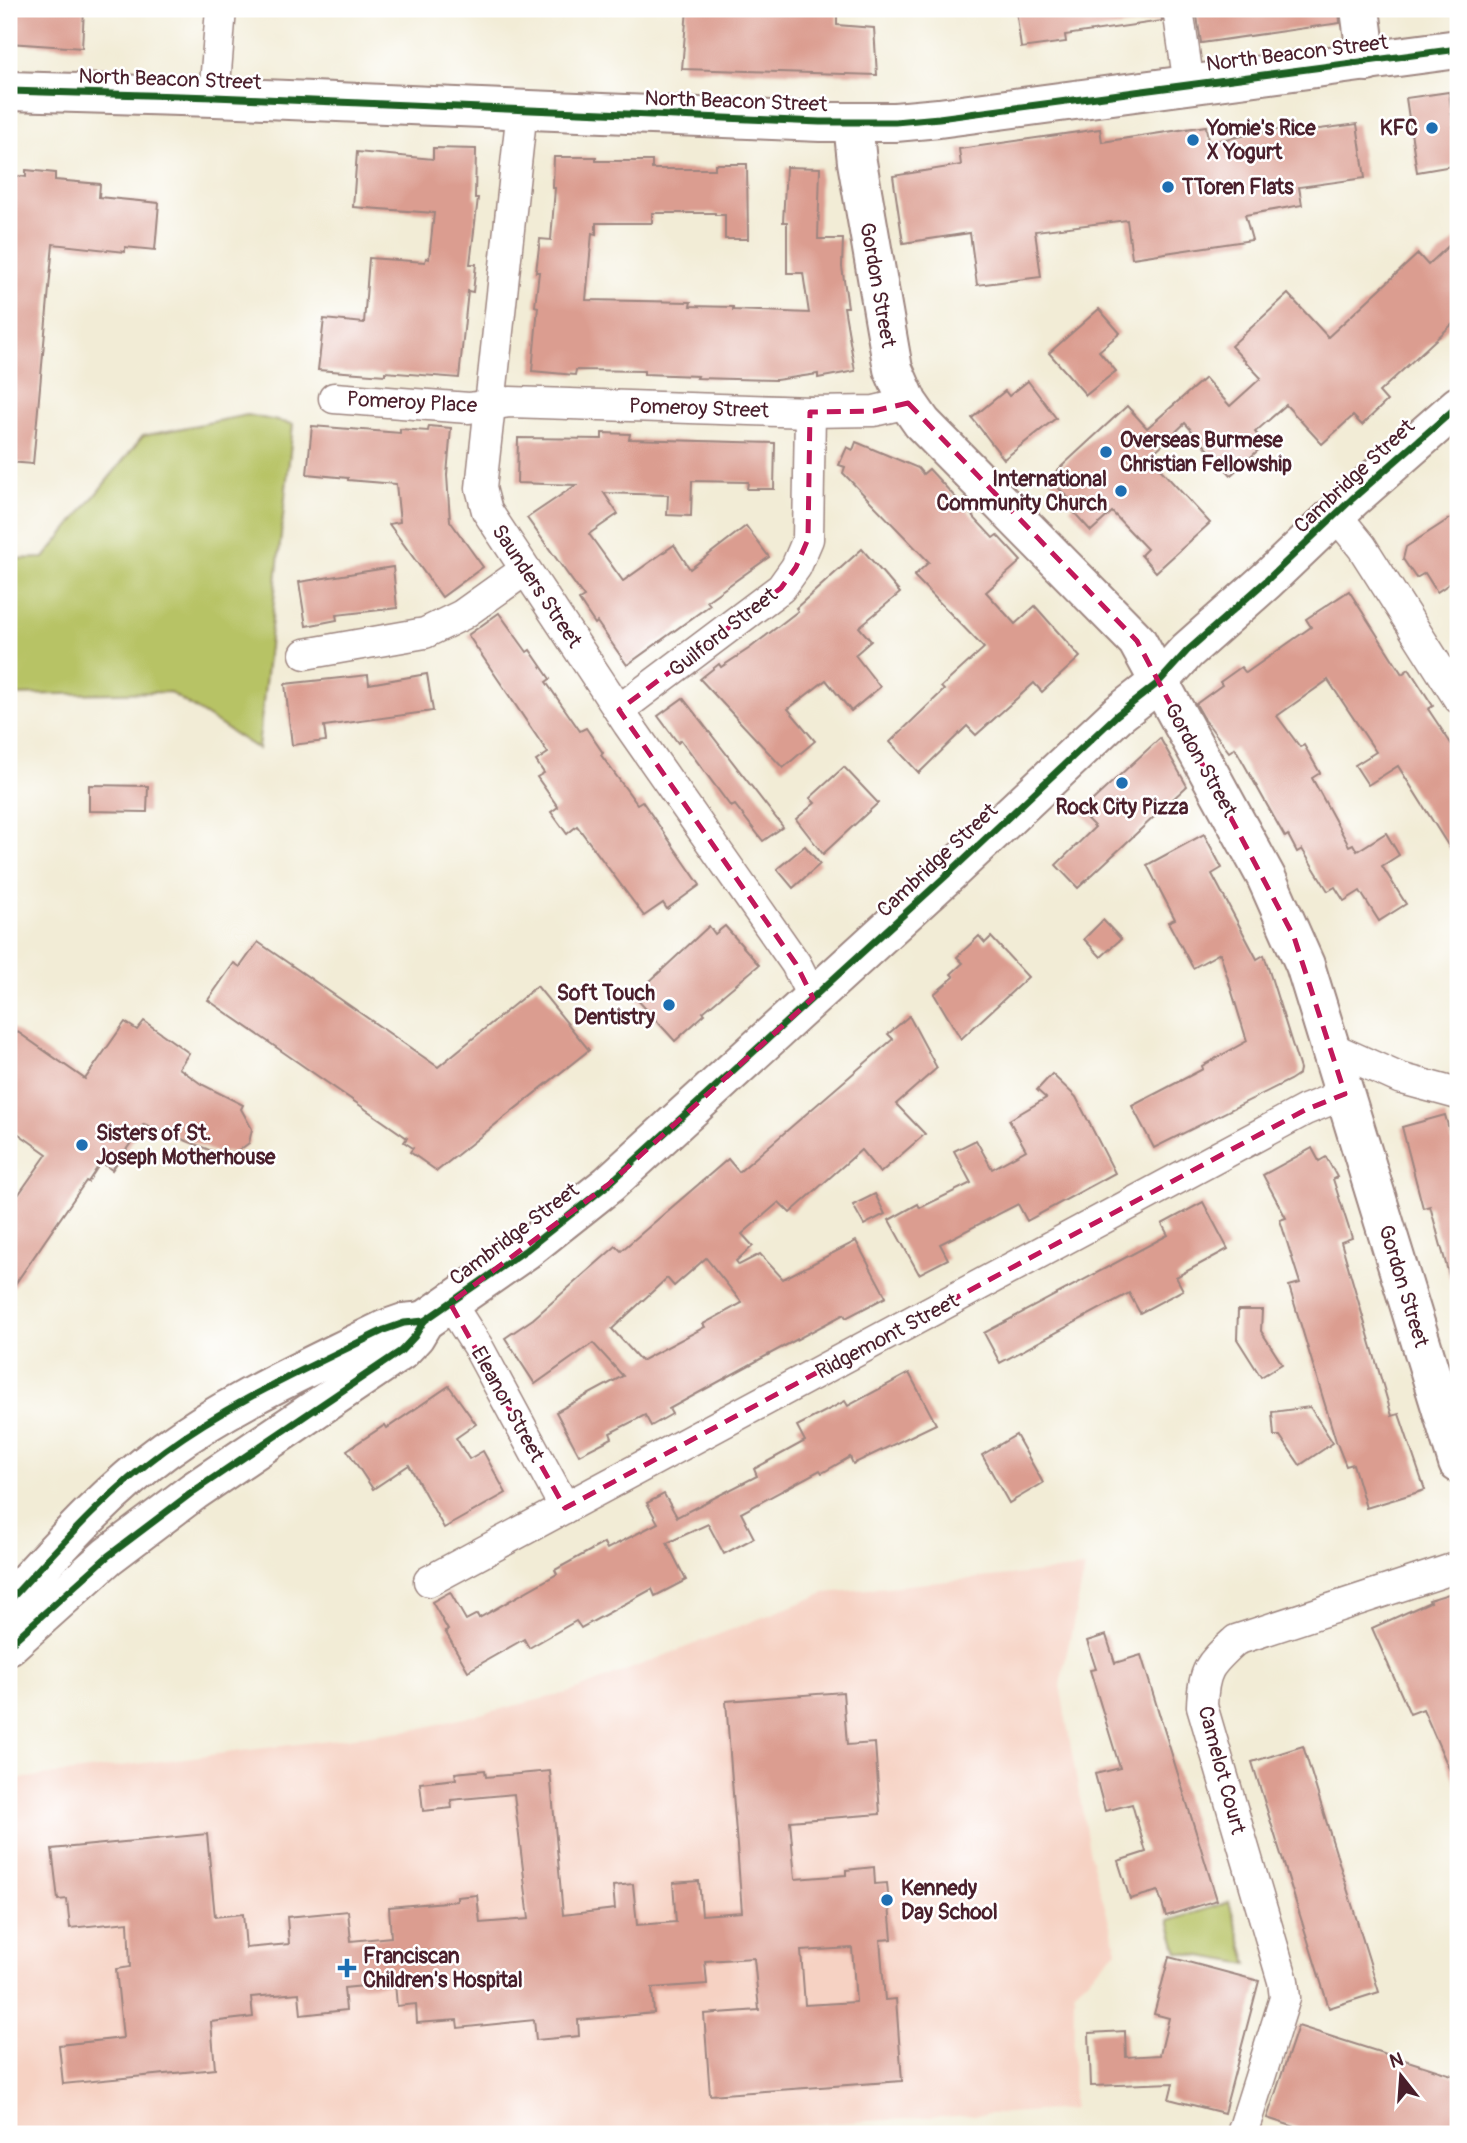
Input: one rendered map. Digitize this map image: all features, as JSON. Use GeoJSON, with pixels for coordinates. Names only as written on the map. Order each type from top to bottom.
{"type":"FeatureCollection","features":[{"type":"Feature","properties":{"kind":"main road"},"geometry":{"type":"LineString","coordinates":[[1360,9],[1367,62]]}},
{"type":"Feature","properties":{"kind":"main road","name":"North Beacon Street"},"geometry":{"type":"LineString","coordinates":[[9,91],[853,123],[939,118],[1458,49]]}},
{"type":"Feature","properties":{"kind":"main road","name":"Gordon Street"},"geometry":{"type":"LineString","coordinates":[[853,123],[857,162],[893,369],[908,403],[922,423],[1137,641],[1266,877],[1289,925],[1305,965],[1458,1464]]}},
{"type":"Feature","properties":{"kind":"main road","name":"Cambridge Street"},"geometry":{"type":"LineString","coordinates":[[9,1645],[108,1556],[194,1491],[401,1351],[437,1312],[526,1250],[609,1184],[1117,715],[1158,682],[1187,651],[1412,444],[1458,406]]}},
{"type":"Feature","properties":{"kind":"main road","name":"Cambridge Street"},"geometry":{"type":"LineString","coordinates":[[9,1601],[65,1539],[110,1495],[164,1450],[258,1394],[384,1330],[437,1312]]}},
{"type":"Feature","properties":{"kind":"street"},"geometry":{"type":"LineString","coordinates":[[214,97],[220,9]]}},
{"type":"Feature","properties":{"kind":"street"},"geometry":{"type":"LineString","coordinates":[[1178,9],[1189,85]]}},
{"type":"Feature","properties":{"kind":"street","name":"Saunders Street"},"geometry":{"type":"LineString","coordinates":[[522,109],[481,488],[487,512],[619,710],[796,964],[813,998]]}},
{"type":"Feature","properties":{"kind":"street","name":"Pomeroy Place"},"geometry":{"type":"LineString","coordinates":[[334,398],[469,408],[490,406]]}},
{"type":"Feature","properties":{"kind":"street","name":"Pomeroy Street"},"geometry":{"type":"LineString","coordinates":[[490,406],[510,402],[810,412],[874,411],[908,403]]}},
{"type":"Feature","properties":{"kind":"street","name":"Guilford Street"},"geometry":{"type":"LineString","coordinates":[[619,710],[781,588],[796,567],[808,539],[810,412]]}},
{"type":"Feature","properties":{"kind":"street"},"geometry":{"type":"LineString","coordinates":[[1336,515],[1362,547],[1458,698]]}},
{"type":"Feature","properties":{"kind":"street"},"geometry":{"type":"LineString","coordinates":[[305,654],[425,633],[462,615],[525,569]]}},
{"type":"Feature","properties":{"kind":"street"},"geometry":{"type":"LineString","coordinates":[[1330,1047],[1399,1078],[1458,1094]]}},
{"type":"Feature","properties":{"kind":"street","name":"Ridgemont Street"},"geometry":{"type":"LineString","coordinates":[[429,1581],[1305,1110],[1345,1094]]}},
{"type":"Feature","properties":{"kind":"street","name":"Eleanor Street"},"geometry":{"type":"LineString","coordinates":[[437,1312],[478,1348],[565,1508]]}},
{"type":"Feature","properties":{"kind":"street","name":"Camelot Court"},"geometry":{"type":"LineString","coordinates":[[1242,2134],[1285,1998],[1283,1982],[1202,1706],[1203,1684],[1211,1663],[1236,1640],[1458,1567]]}},
{"type":"Feature","properties":{"kind":"highlighted area"},"geometry":{"type":"Polygon","coordinates":[[[908,403],[1137,641],[1294,937],[1345,1094],[1305,1110],[565,1508],[450,1303],[609,1184],[813,998],[796,964],[619,710],[781,588],[796,567],[808,539],[810,412],[874,411],[908,403]]]}},
{"type":"Feature","properties":{"kind":"shaded area"},"geometry":{"type":"Polygon","coordinates":[[[1085,1568],[1060,1685],[1089,1850],[1117,1950],[1074,1991],[1073,2109],[650,2134],[9,2134],[9,1780],[418,1729],[571,1692],[825,1593],[1085,1568]]]}},
{"type":"Feature","properties":{"kind":"green space"},"geometry":{"type":"Polygon","coordinates":[[[247,415],[293,424],[258,749],[169,692],[9,695],[9,559],[44,558],[143,436],[247,415]]]}},
{"type":"Feature","properties":{"kind":"green space"},"geometry":{"type":"Polygon","coordinates":[[[1229,1902],[1248,1964],[1178,1952],[1169,1921],[1229,1902]]]}},
{"type":"Feature","properties":{"kind":"building"},"geometry":{"type":"Polygon","coordinates":[[[9,9],[84,9],[82,48],[9,43],[9,9]]]}},
{"type":"Feature","properties":{"kind":"building"},"geometry":{"type":"Polygon","coordinates":[[[687,9],[837,9],[837,25],[874,28],[877,75],[682,69],[687,9]]]}},
{"type":"Feature","properties":{"kind":"building"},"geometry":{"type":"Polygon","coordinates":[[[1016,9],[1161,9],[1162,21],[1065,35],[1066,42],[1021,48],[1016,9]]]}},
{"type":"Feature","properties":{"kind":"building"},"geometry":{"type":"Polygon","coordinates":[[[1196,9],[1339,9],[1340,23],[1201,43],[1196,9]]]}},
{"type":"Feature","properties":{"kind":"building","name":"KFC"},"geometry":{"type":"Polygon","coordinates":[[[1449,92],[1458,165],[1417,172],[1406,98],[1449,92]]]}},
{"type":"Feature","properties":{"kind":"building"},"geometry":{"type":"Polygon","coordinates":[[[1357,124],[1365,178],[1299,187],[1302,205],[1245,215],[1252,240],[1132,258],[1127,220],[1035,231],[1041,277],[977,285],[970,233],[903,243],[893,176],[961,165],[959,149],[1100,129],[1102,142],[1206,126],[1208,142],[1289,128],[1289,133],[1357,124]]]}},
{"type":"Feature","properties":{"kind":"building"},"geometry":{"type":"Polygon","coordinates":[[[433,148],[476,149],[475,198],[478,198],[470,264],[476,264],[473,292],[468,291],[459,378],[318,370],[324,319],[364,323],[369,258],[425,262],[426,258],[429,259],[434,213],[353,207],[357,152],[433,159],[433,148]]]}},
{"type":"Feature","properties":{"kind":"building"},"geometry":{"type":"Polygon","coordinates":[[[554,157],[596,157],[596,161],[652,161],[652,169],[715,169],[715,164],[747,164],[748,239],[725,239],[725,215],[715,213],[652,213],[652,223],[596,223],[596,234],[592,233],[586,300],[691,302],[690,306],[733,307],[733,310],[809,313],[803,273],[787,273],[787,222],[783,222],[786,167],[820,168],[818,239],[843,239],[842,267],[848,307],[844,307],[855,371],[818,378],[818,374],[776,380],[697,378],[698,376],[644,374],[644,371],[576,370],[575,375],[532,371],[538,307],[535,306],[539,272],[536,272],[540,239],[551,240],[555,188],[554,157]]]}},
{"type":"Feature","properties":{"kind":"building"},"geometry":{"type":"Polygon","coordinates":[[[26,170],[55,173],[55,180],[100,184],[99,197],[159,203],[155,250],[125,247],[125,252],[53,244],[33,464],[9,462],[9,175],[26,177],[26,170]]]}},
{"type":"Feature","properties":{"kind":"building"},"geometry":{"type":"Polygon","coordinates":[[[1458,237],[1458,319],[1379,392],[1387,401],[1362,425],[1353,416],[1322,444],[1286,405],[1255,432],[1265,444],[1231,475],[1185,423],[1149,457],[1210,523],[1156,572],[1141,555],[1147,549],[1112,512],[1091,531],[1070,508],[1074,504],[1049,478],[1127,406],[1147,428],[1205,378],[1230,406],[1261,378],[1231,346],[1288,294],[1328,337],[1418,254],[1428,265],[1458,237]]]}},
{"type":"Feature","properties":{"kind":"building"},"geometry":{"type":"Polygon","coordinates":[[[1099,309],[1120,333],[1099,351],[1116,371],[1086,395],[1049,353],[1099,309]]]}},
{"type":"Feature","properties":{"kind":"building"},"geometry":{"type":"Polygon","coordinates":[[[1028,381],[1056,418],[1004,459],[972,418],[1005,391],[1009,396],[1028,381]]]}},
{"type":"Feature","properties":{"kind":"building"},"geometry":{"type":"Polygon","coordinates":[[[312,426],[400,433],[400,429],[428,431],[429,426],[451,428],[447,475],[450,521],[483,567],[442,597],[389,524],[400,522],[396,484],[307,474],[312,426]]]}},
{"type":"Feature","properties":{"kind":"building"},"geometry":{"type":"Polygon","coordinates":[[[602,433],[630,434],[629,439],[775,443],[774,489],[747,489],[748,482],[692,481],[691,516],[667,515],[668,495],[604,493],[618,514],[589,534],[623,581],[674,545],[690,569],[746,526],[769,557],[707,601],[710,605],[627,665],[597,622],[595,624],[579,600],[584,597],[527,518],[576,485],[517,483],[518,438],[602,439],[602,433]]]}},
{"type":"Feature","properties":{"kind":"building"},"geometry":{"type":"Polygon","coordinates":[[[856,442],[918,468],[923,474],[929,469],[993,538],[997,535],[1021,561],[986,592],[1015,624],[1035,606],[1080,657],[1042,692],[1034,683],[976,735],[967,726],[919,773],[890,742],[944,690],[941,687],[984,648],[914,576],[929,562],[843,473],[845,467],[839,465],[847,447],[853,450],[856,442]]]}},
{"type":"Feature","properties":{"kind":"building"},"geometry":{"type":"Polygon","coordinates":[[[1458,513],[1458,578],[1437,592],[1425,573],[1416,578],[1403,559],[1406,547],[1458,513]]]}},
{"type":"Feature","properties":{"kind":"building"},"geometry":{"type":"Polygon","coordinates":[[[862,549],[900,593],[859,627],[871,641],[855,655],[880,687],[851,711],[826,680],[788,709],[815,741],[783,768],[700,679],[719,664],[721,667],[750,648],[798,611],[796,608],[862,549]]]}},
{"type":"Feature","properties":{"kind":"building"},"geometry":{"type":"Polygon","coordinates":[[[393,567],[397,608],[336,615],[337,620],[306,626],[299,582],[393,567]]]}},
{"type":"Feature","properties":{"kind":"building"},"geometry":{"type":"Polygon","coordinates":[[[1349,591],[1402,674],[1409,669],[1433,706],[1428,709],[1458,754],[1458,861],[1398,766],[1368,785],[1355,765],[1376,752],[1328,680],[1277,716],[1300,747],[1304,745],[1320,773],[1312,778],[1349,846],[1353,844],[1357,851],[1386,833],[1399,855],[1382,866],[1406,904],[1379,921],[1360,891],[1344,901],[1335,887],[1328,891],[1302,849],[1297,852],[1288,835],[1285,837],[1235,748],[1229,752],[1196,704],[1241,667],[1246,673],[1311,627],[1306,619],[1349,591]]]}},
{"type":"Feature","properties":{"kind":"building"},"geometry":{"type":"Polygon","coordinates":[[[499,613],[550,679],[546,682],[580,731],[586,728],[603,753],[601,755],[637,804],[642,801],[700,885],[667,909],[663,903],[644,916],[577,826],[567,834],[551,812],[558,807],[537,777],[544,773],[536,761],[548,753],[468,635],[499,613]]]}},
{"type":"Feature","properties":{"kind":"building"},"geometry":{"type":"Polygon","coordinates":[[[427,674],[433,711],[324,726],[326,741],[292,745],[285,684],[368,675],[369,684],[427,674]]]}},
{"type":"Feature","properties":{"kind":"building"},"geometry":{"type":"Polygon","coordinates":[[[683,698],[783,827],[763,841],[735,805],[731,807],[681,740],[678,743],[658,716],[683,698]]]}},
{"type":"Feature","properties":{"kind":"building"},"geometry":{"type":"Polygon","coordinates":[[[1160,738],[1187,786],[1078,888],[1056,865],[1095,827],[1080,812],[1160,738]]]}},
{"type":"Feature","properties":{"kind":"building"},"geometry":{"type":"Polygon","coordinates":[[[844,767],[878,803],[823,854],[796,819],[815,803],[810,798],[844,767]]]}},
{"type":"Feature","properties":{"kind":"building"},"geometry":{"type":"Polygon","coordinates":[[[89,785],[148,786],[147,812],[89,811],[89,785]]]}},
{"type":"Feature","properties":{"kind":"building"},"geometry":{"type":"Polygon","coordinates":[[[1204,834],[1222,868],[1212,874],[1257,959],[1264,955],[1300,1069],[1299,1074],[1290,1080],[1154,1148],[1132,1106],[1203,1069],[1202,1066],[1247,1041],[1220,953],[1193,968],[1168,922],[1175,919],[1147,865],[1204,834]]]}},
{"type":"Feature","properties":{"kind":"building"},"geometry":{"type":"Polygon","coordinates":[[[805,846],[820,864],[793,888],[777,869],[805,846]]]}},
{"type":"Feature","properties":{"kind":"building"},"geometry":{"type":"Polygon","coordinates":[[[1103,920],[1121,939],[1101,957],[1084,939],[1103,920]]]}},
{"type":"Feature","properties":{"kind":"building"},"geometry":{"type":"Polygon","coordinates":[[[709,926],[715,934],[725,926],[759,965],[703,1012],[705,1014],[675,1041],[634,996],[709,926]]]}},
{"type":"Feature","properties":{"kind":"building"},"geometry":{"type":"Polygon","coordinates":[[[979,936],[985,943],[991,937],[1028,977],[961,1039],[934,994],[954,977],[951,974],[963,963],[957,957],[979,936]]]}},
{"type":"Feature","properties":{"kind":"building"},"geometry":{"type":"Polygon","coordinates":[[[258,942],[438,1067],[537,986],[589,1050],[437,1171],[410,1152],[413,1148],[404,1142],[407,1138],[208,1000],[234,963],[240,967],[258,942]]]}},
{"type":"Feature","properties":{"kind":"building"},"geometry":{"type":"Polygon","coordinates":[[[909,1016],[937,1068],[896,1104],[925,1134],[880,1173],[861,1150],[790,1213],[779,1202],[742,1234],[753,1246],[736,1261],[739,1265],[760,1254],[783,1279],[856,1241],[886,1297],[846,1318],[844,1314],[669,1409],[672,1414],[651,1426],[645,1415],[610,1433],[612,1438],[579,1455],[556,1412],[623,1376],[593,1343],[535,1384],[505,1338],[533,1319],[616,1246],[621,1251],[728,1159],[739,1172],[893,1039],[888,1034],[909,1016]],[[706,1258],[674,1286],[667,1278],[612,1329],[641,1361],[705,1327],[703,1324],[742,1303],[706,1258]]]}},
{"type":"Feature","properties":{"kind":"building","name":"Sisters of St. Joseph Motherhouse"},"geometry":{"type":"Polygon","coordinates":[[[144,1021],[189,1053],[179,1068],[201,1084],[243,1105],[241,1109],[252,1129],[249,1143],[237,1152],[217,1153],[144,1124],[112,1170],[101,1162],[9,1293],[9,1208],[47,1154],[9,1127],[9,1026],[85,1079],[125,1022],[137,1030],[144,1021]]]}},
{"type":"Feature","properties":{"kind":"building"},"geometry":{"type":"Polygon","coordinates":[[[1052,1074],[1076,1097],[1115,1173],[1027,1221],[1018,1204],[940,1244],[948,1259],[919,1274],[889,1220],[918,1204],[920,1208],[971,1183],[954,1151],[976,1140],[992,1169],[1026,1150],[1009,1120],[1046,1098],[1037,1090],[1052,1074]]]}},
{"type":"Feature","properties":{"kind":"building"},"geometry":{"type":"Polygon","coordinates":[[[1445,1115],[1458,1161],[1458,1285],[1452,1286],[1430,1206],[1423,1208],[1402,1127],[1445,1115]]]}},
{"type":"Feature","properties":{"kind":"building"},"geometry":{"type":"Polygon","coordinates":[[[1312,1148],[1319,1161],[1326,1157],[1337,1177],[1333,1179],[1352,1238],[1341,1242],[1392,1416],[1399,1414],[1425,1490],[1366,1508],[1353,1464],[1346,1466],[1336,1441],[1289,1286],[1300,1283],[1280,1220],[1286,1218],[1263,1175],[1312,1148]]]}},
{"type":"Feature","properties":{"kind":"building"},"geometry":{"type":"Polygon","coordinates":[[[875,1194],[885,1214],[864,1225],[853,1205],[875,1194]]]}},
{"type":"Feature","properties":{"kind":"building"},"geometry":{"type":"Polygon","coordinates":[[[1203,1202],[1228,1249],[1176,1277],[1183,1290],[1140,1313],[1129,1293],[1000,1363],[984,1333],[1168,1235],[1162,1224],[1203,1202]]]}},
{"type":"Feature","properties":{"kind":"building"},"geometry":{"type":"Polygon","coordinates":[[[1238,1310],[1262,1310],[1261,1331],[1282,1364],[1261,1377],[1237,1339],[1238,1310]]]}},
{"type":"Feature","properties":{"kind":"building"},"geometry":{"type":"Polygon","coordinates":[[[909,1373],[936,1424],[853,1464],[850,1457],[822,1473],[820,1470],[741,1513],[754,1538],[724,1554],[708,1524],[667,1543],[686,1580],[655,1596],[652,1589],[581,1628],[576,1621],[529,1648],[524,1639],[468,1671],[432,1602],[450,1592],[466,1620],[477,1614],[479,1618],[557,1574],[555,1570],[604,1543],[607,1549],[658,1523],[647,1503],[664,1494],[677,1517],[757,1476],[754,1469],[805,1441],[797,1426],[845,1401],[848,1406],[909,1373]]]}},
{"type":"Feature","properties":{"kind":"building"},"geometry":{"type":"Polygon","coordinates":[[[449,1386],[476,1424],[456,1438],[469,1459],[483,1451],[506,1493],[444,1528],[409,1465],[373,1489],[347,1450],[385,1425],[387,1428],[449,1386]]]}},
{"type":"Feature","properties":{"kind":"building"},"geometry":{"type":"Polygon","coordinates":[[[1310,1407],[1333,1443],[1300,1465],[1280,1436],[1274,1436],[1272,1412],[1310,1407]]]}},
{"type":"Feature","properties":{"kind":"building"},"geometry":{"type":"Polygon","coordinates":[[[1016,1435],[1043,1483],[1009,1503],[982,1455],[1016,1435]]]}},
{"type":"Feature","properties":{"kind":"building"},"geometry":{"type":"Polygon","coordinates":[[[1458,1591],[1458,1789],[1423,1709],[1410,1714],[1372,1628],[1430,1602],[1429,1600],[1458,1591]]]}},
{"type":"Feature","properties":{"kind":"building"},"geometry":{"type":"Polygon","coordinates":[[[1106,1635],[1115,1663],[1141,1655],[1217,1900],[1166,1916],[1158,1891],[1130,1899],[1118,1861],[1146,1852],[1132,1804],[1105,1811],[1095,1774],[1120,1768],[1090,1670],[1096,1669],[1087,1641],[1106,1635]]]}},
{"type":"Feature","properties":{"kind":"building"},"geometry":{"type":"Polygon","coordinates":[[[843,1692],[847,1745],[875,1743],[880,1814],[790,1821],[795,1879],[846,1875],[846,1870],[874,1867],[875,1884],[887,1883],[892,1939],[880,1940],[885,2000],[896,1999],[902,2081],[710,2095],[704,2014],[759,2010],[754,1958],[705,1961],[707,1984],[652,1988],[654,2013],[578,2020],[579,2036],[536,2040],[534,2020],[458,2028],[457,2020],[417,2023],[416,2004],[397,2006],[395,1983],[344,1988],[346,2010],[301,2015],[299,1993],[251,1997],[253,2017],[211,2022],[215,2069],[63,2084],[59,2045],[123,2038],[116,1969],[130,1967],[128,1922],[70,1928],[67,1899],[58,1900],[52,1849],[207,1834],[215,1917],[243,1914],[246,1948],[289,1944],[287,1917],[348,1911],[351,1941],[391,1937],[389,1907],[457,1901],[457,1897],[477,1895],[480,1923],[529,1919],[514,1794],[451,1800],[452,1808],[423,1811],[420,1783],[456,1779],[455,1773],[485,1770],[486,1777],[550,1771],[563,1915],[615,1909],[613,1886],[633,1884],[637,1925],[676,1922],[673,1883],[699,1881],[702,1915],[742,1912],[726,1701],[843,1692]],[[852,1948],[801,1951],[805,2005],[856,2002],[852,1948]]]}},
{"type":"Feature","properties":{"kind":"building"},"geometry":{"type":"Polygon","coordinates":[[[1303,1746],[1379,1992],[1329,2008],[1252,1762],[1303,1746]]]}},
{"type":"Feature","properties":{"kind":"building"},"geometry":{"type":"Polygon","coordinates":[[[1169,1957],[1259,1981],[1224,2113],[1169,2099],[1173,2083],[1091,2086],[1089,2033],[1125,2031],[1126,2057],[1160,2055],[1169,2018],[1154,2014],[1169,1957]]]}},
{"type":"Feature","properties":{"kind":"building"},"geometry":{"type":"Polygon","coordinates":[[[1298,2026],[1458,2077],[1458,2117],[1453,2134],[1317,2134],[1267,2118],[1298,2026]]]}},
{"type":"Feature","properties":{"kind":"cycle path"},"geometry":{"type":"LineString","coordinates":[[9,91],[820,122],[895,122],[1458,49]]}},
{"type":"Feature","properties":{"kind":"cycle path"},"geometry":{"type":"LineString","coordinates":[[9,1645],[108,1556],[194,1491],[401,1351],[424,1321],[526,1250],[609,1184],[948,874],[1117,715],[1158,683],[1187,651],[1352,499],[1458,406]]}},
{"type":"Feature","properties":{"kind":"cycle path"},"geometry":{"type":"LineString","coordinates":[[9,1601],[64,1541],[123,1484],[191,1432],[272,1386],[384,1330],[404,1323],[424,1321]]}},
{"type":"Feature","properties":{"kind":"place","name":"KFC"},"geometry":{"type":"Point","coordinates":[1432,128]}},
{"type":"Feature","properties":{"kind":"place","name":"Yomie's Rice X Yogurt"},"geometry":{"type":"Point","coordinates":[1193,140]}},
{"type":"Feature","properties":{"kind":"place","name":"TToren Flats"},"geometry":{"type":"Point","coordinates":[1168,187]}},
{"type":"Feature","properties":{"kind":"place","name":"Overseas Burmese Christian Fellowship"},"geometry":{"type":"Point","coordinates":[1106,452]}},
{"type":"Feature","properties":{"kind":"place","name":"International Community Church"},"geometry":{"type":"Point","coordinates":[1121,491]}},
{"type":"Feature","properties":{"kind":"place","name":"Rock City Pizza"},"geometry":{"type":"Point","coordinates":[1122,783]}},
{"type":"Feature","properties":{"kind":"place","name":"Soft Touch Dentistry"},"geometry":{"type":"Point","coordinates":[669,1005]}},
{"type":"Feature","properties":{"kind":"place","name":"Sisters of St. Joseph Motherhouse"},"geometry":{"type":"Point","coordinates":[82,1145]}},
{"type":"Feature","properties":{"kind":"place","name":"Kennedy Day School"},"geometry":{"type":"Point","coordinates":[887,1900]}},
{"type":"Feature","properties":{"kind":"place","name":"Franciscan Children's Hospital"},"geometry":{"type":"Point","coordinates":[347,1968]}}]}
